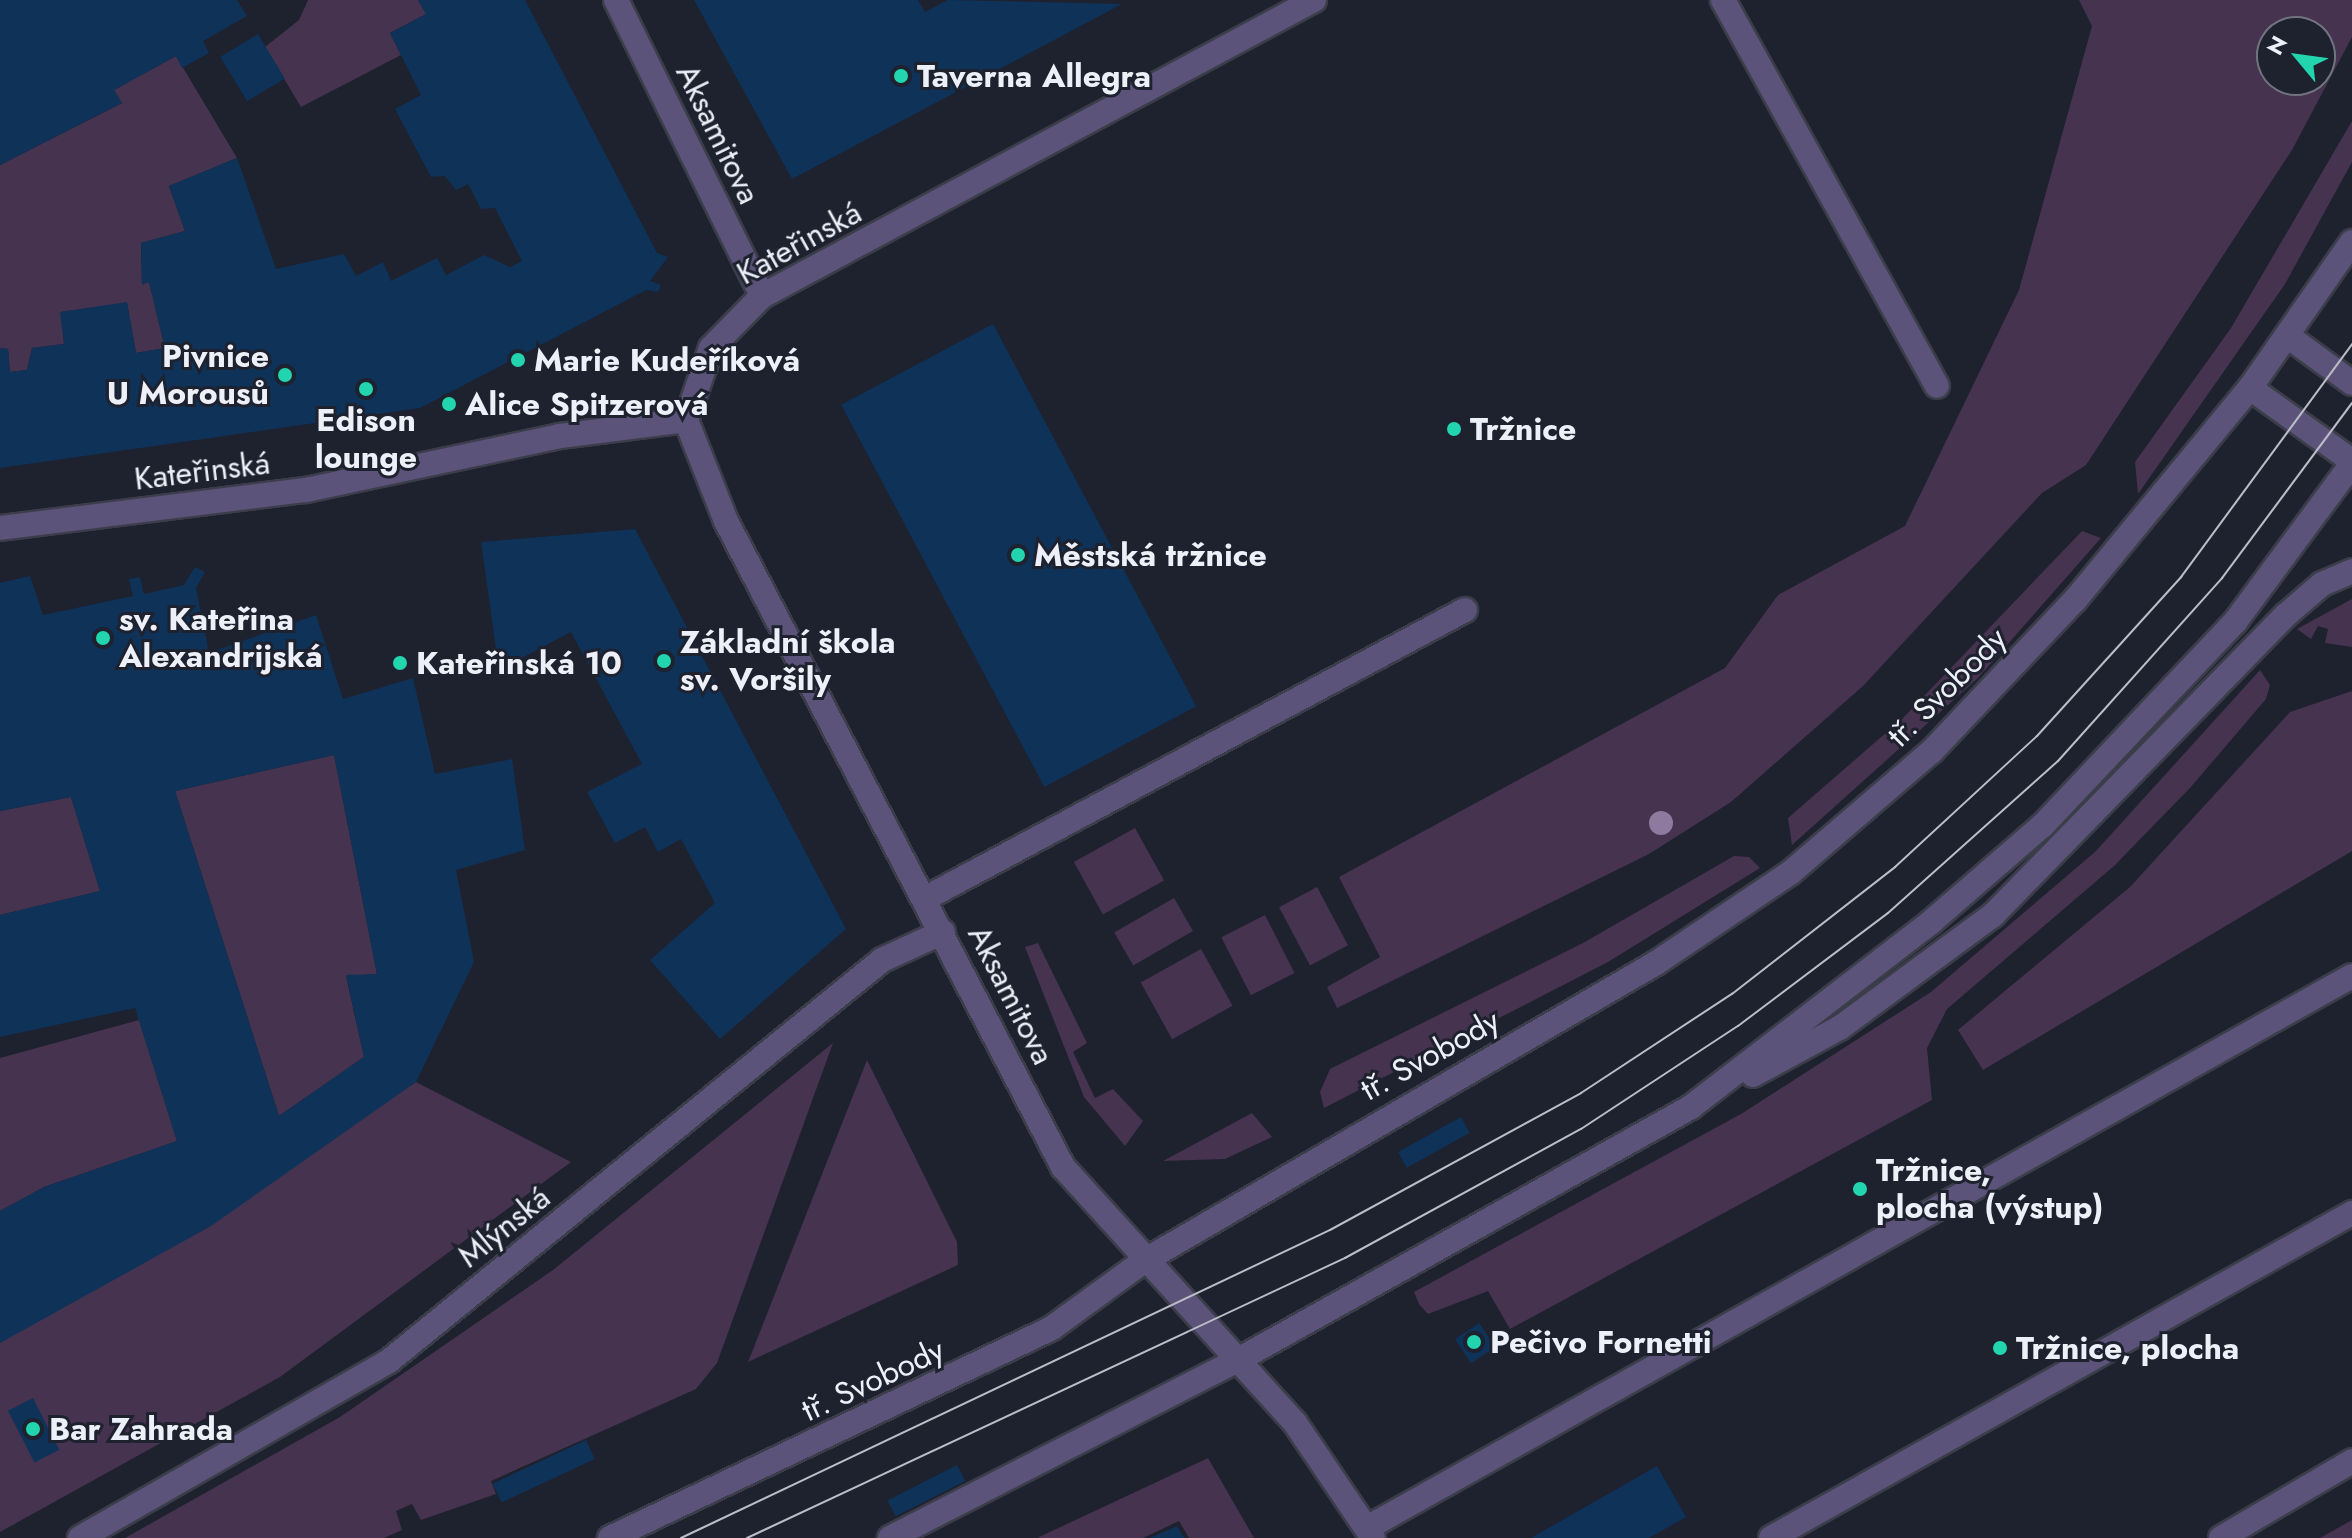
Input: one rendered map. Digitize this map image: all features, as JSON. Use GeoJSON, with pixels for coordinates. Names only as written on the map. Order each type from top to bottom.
{"type":"FeatureCollection","features":[{"type":"Feature","properties":{"kind":"street","name":"Aksamitova"},"geometry":{"type":"LineString","coordinates":[[616,0],[762,296]]}},
{"type":"Feature","properties":{"kind":"street","name":"Kateřinská"},"geometry":{"type":"LineString","coordinates":[[0,528],[306,490],[560,436],[686,420],[711,348],[762,296],[1314,0]]}},
{"type":"Feature","properties":{"kind":"street"},"geometry":{"type":"LineString","coordinates":[[1723,0],[1937,386]]}},
{"type":"Feature","properties":{"kind":"street","name":"tř. Svobody"},"geometry":{"type":"LineString","coordinates":[[610,1538],[984,1365],[1052,1328],[1144,1261],[1617,986],[1790,873],[1865,813],[2003,679],[2173,483],[2250,388],[2289,337],[2352,242]]}},
{"type":"Feature","properties":{"kind":"street"},"geometry":{"type":"LineString","coordinates":[[2289,337],[2352,383]]}},
{"type":"Feature","properties":{"kind":"street"},"geometry":{"type":"LineString","coordinates":[[1691,1107],[1931,922],[2043,825],[2235,622],[2352,463],[2250,388]]}},
{"type":"Feature","properties":{"kind":"street","name":"Aksamitova"},"geometry":{"type":"LineString","coordinates":[[686,420],[726,521],[926,898],[1063,1167],[1144,1261],[1295,1423],[1370,1533]]}},
{"type":"Feature","properties":{"kind":"street"},"geometry":{"type":"LineString","coordinates":[[890,1538],[1238,1360],[1691,1107],[1841,1027],[1949,950],[2067,847],[2286,615],[2322,584],[2352,571]]}},
{"type":"Feature","properties":{"kind":"street"},"geometry":{"type":"LineString","coordinates":[[926,898],[1465,610]]}},
{"type":"Feature","properties":{"kind":"street","name":"Mlýnská"},"geometry":{"type":"LineString","coordinates":[[80,1538],[389,1361],[882,960],[943,932]]}},
{"type":"Feature","properties":{"kind":"street"},"geometry":{"type":"LineString","coordinates":[[1370,1533],[2352,976]]}},
{"type":"Feature","properties":{"kind":"street"},"geometry":{"type":"LineString","coordinates":[[1771,1538],[2352,1213]]}},
{"type":"Feature","properties":{"kind":"street"},"geometry":{"type":"LineString","coordinates":[[2221,1538],[2352,1461]]}},
{"type":"Feature","properties":{"kind":"shaded area"},"geometry":{"type":"Polygon","coordinates":[[[308,0],[418,0],[426,14],[390,33],[401,55],[301,107],[265,47],[299,20],[308,0]]]}},
{"type":"Feature","properties":{"kind":"shaded area"},"geometry":{"type":"Polygon","coordinates":[[[2079,0],[2352,0],[2352,37],[2336,67],[2336,16],[2256,16],[2256,96],[2321,96],[2292,150],[2086,465],[2042,493],[1863,686],[1731,802],[1649,854],[1337,1008],[1327,987],[1380,957],[1339,877],[1725,668],[1778,595],[1905,526],[2019,290],[2092,26],[2079,0]]]}},
{"type":"Feature","properties":{"kind":"shaded area"},"geometry":{"type":"Polygon","coordinates":[[[176,56],[237,158],[169,186],[185,231],[141,243],[142,284],[149,282],[165,348],[136,353],[127,303],[61,312],[64,344],[32,348],[27,370],[10,372],[8,349],[0,348],[0,165],[122,103],[114,90],[176,56]]]}},
{"type":"Feature","properties":{"kind":"shaded area"},"geometry":{"type":"Polygon","coordinates":[[[2352,121],[2352,162],[2285,284],[2138,494],[2135,462],[2231,328],[2352,121]]]}},
{"type":"Feature","properties":{"kind":"shaded area"},"geometry":{"type":"Polygon","coordinates":[[[2082,531],[2101,538],[1978,678],[1792,845],[1788,818],[1903,718],[2082,531]]]}},
{"type":"Feature","properties":{"kind":"shaded area"},"geometry":{"type":"Polygon","coordinates":[[[2352,599],[2352,647],[2325,643],[2328,629],[2318,626],[2311,639],[2297,629],[2352,599]]]}},
{"type":"Feature","properties":{"kind":"shaded area"},"geometry":{"type":"Polygon","coordinates":[[[2260,670],[2270,685],[2266,699],[2190,788],[2114,866],[1947,1009],[1927,1048],[1932,1100],[1510,1329],[1488,1291],[1428,1314],[1419,1304],[1414,1292],[1741,1114],[1931,992],[2096,851],[2260,670]]]}},
{"type":"Feature","properties":{"kind":"shaded area"},"geometry":{"type":"Polygon","coordinates":[[[2352,691],[2352,851],[1983,1070],[1958,1030],[2130,887],[2290,712],[2352,691]]]}},
{"type":"Feature","properties":{"kind":"shaded area"},"geometry":{"type":"Polygon","coordinates":[[[334,755],[377,974],[346,976],[364,1057],[279,1116],[175,791],[334,755]]]}},
{"type":"Feature","properties":{"kind":"shaded area"},"geometry":{"type":"Polygon","coordinates":[[[71,797],[100,891],[0,915],[0,811],[71,797]]]}},
{"type":"Feature","properties":{"kind":"shaded area"},"geometry":{"type":"Polygon","coordinates":[[[1135,828],[1164,880],[1103,914],[1074,862],[1135,828]]]}},
{"type":"Feature","properties":{"kind":"shaded area"},"geometry":{"type":"Polygon","coordinates":[[[1734,856],[1749,857],[1760,868],[1608,962],[1324,1108],[1320,1092],[1330,1069],[1583,943],[1734,856]]]}},
{"type":"Feature","properties":{"kind":"shaded area"},"geometry":{"type":"Polygon","coordinates":[[[1317,887],[1348,945],[1310,965],[1279,907],[1317,887]]]}},
{"type":"Feature","properties":{"kind":"shaded area"},"geometry":{"type":"Polygon","coordinates":[[[1174,898],[1193,931],[1133,965],[1114,932],[1174,898]]]}},
{"type":"Feature","properties":{"kind":"shaded area"},"geometry":{"type":"Polygon","coordinates":[[[1265,915],[1295,973],[1251,995],[1221,937],[1265,915]]]}},
{"type":"Feature","properties":{"kind":"shaded area"},"geometry":{"type":"Polygon","coordinates":[[[1038,943],[1087,1043],[1073,1052],[1095,1098],[1113,1089],[1143,1121],[1125,1146],[1084,1097],[1025,947],[1038,943]]]}},
{"type":"Feature","properties":{"kind":"shaded area"},"geometry":{"type":"Polygon","coordinates":[[[1201,949],[1233,1006],[1172,1039],[1141,982],[1201,949]]]}},
{"type":"Feature","properties":{"kind":"shaded area"},"geometry":{"type":"Polygon","coordinates":[[[139,1020],[177,1141],[44,1187],[0,1211],[0,1058],[139,1020]]]}},
{"type":"Feature","properties":{"kind":"shaded area"},"geometry":{"type":"Polygon","coordinates":[[[833,1043],[717,1363],[696,1389],[491,1481],[496,1494],[421,1520],[412,1504],[396,1511],[402,1530],[384,1538],[125,1538],[340,1417],[553,1270],[833,1043]]]}},
{"type":"Feature","properties":{"kind":"shaded area"},"geometry":{"type":"Polygon","coordinates":[[[867,1060],[957,1242],[958,1265],[748,1362],[867,1060]]]}},
{"type":"Feature","properties":{"kind":"shaded area"},"geometry":{"type":"Polygon","coordinates":[[[416,1082],[571,1162],[280,1377],[0,1532],[0,1343],[416,1082]]]}},
{"type":"Feature","properties":{"kind":"shaded area"},"geometry":{"type":"Polygon","coordinates":[[[1252,1113],[1272,1137],[1225,1159],[1163,1161],[1252,1113]]]}},
{"type":"Feature","properties":{"kind":"shaded area"},"geometry":{"type":"Polygon","coordinates":[[[1208,1458],[1254,1538],[1189,1538],[1179,1521],[1143,1538],[1037,1538],[1208,1458]]]}},
{"type":"Feature","properties":{"kind":"shaded area"},"geometry":{"type":"Polygon","coordinates":[[[2352,1520],[2352,1538],[2320,1538],[2352,1520]]]}},
{"type":"Feature","properties":{"kind":"building"},"geometry":{"type":"Polygon","coordinates":[[[0,0],[237,0],[247,16],[203,41],[209,53],[182,68],[176,56],[114,90],[122,103],[0,165],[0,0]]]}},
{"type":"Feature","properties":{"kind":"building"},"geometry":{"type":"Polygon","coordinates":[[[418,0],[525,0],[657,253],[668,257],[650,281],[661,285],[658,292],[646,290],[420,408],[0,468],[0,348],[8,349],[10,372],[27,370],[32,348],[64,344],[60,312],[127,302],[136,353],[165,348],[149,282],[142,285],[141,243],[185,231],[169,186],[237,158],[276,269],[344,254],[356,276],[383,262],[391,281],[437,258],[446,275],[484,255],[510,267],[522,261],[495,208],[481,209],[468,184],[456,190],[445,176],[431,177],[395,109],[421,95],[390,33],[426,14],[418,0]]]}},
{"type":"Feature","properties":{"kind":"building"},"geometry":{"type":"Polygon","coordinates":[[[694,0],[918,0],[925,12],[948,0],[1122,4],[792,179],[694,0]]]}},
{"type":"Feature","properties":{"kind":"building"},"geometry":{"type":"Polygon","coordinates":[[[258,34],[285,79],[247,101],[220,57],[258,34]]]}},
{"type":"Feature","properties":{"kind":"building","name":"Městská tržnice"},"geometry":{"type":"Polygon","coordinates":[[[993,324],[1196,706],[1044,787],[841,405],[993,324]]]}},
{"type":"Feature","properties":{"kind":"building"},"geometry":{"type":"Polygon","coordinates":[[[635,529],[846,929],[720,1039],[650,960],[715,903],[681,839],[658,852],[645,827],[615,843],[587,792],[642,764],[571,632],[499,670],[481,542],[635,529]]]}},
{"type":"Feature","properties":{"kind":"building"},"geometry":{"type":"Polygon","coordinates":[[[195,567],[205,572],[196,588],[209,653],[316,615],[343,699],[413,678],[435,774],[512,759],[525,850],[456,870],[474,962],[416,1082],[211,1226],[0,1343],[0,1211],[44,1187],[177,1141],[135,1008],[0,1037],[0,915],[100,891],[71,797],[0,811],[0,583],[30,576],[43,615],[133,596],[129,579],[140,577],[144,594],[184,585],[195,567]],[[334,755],[175,791],[279,1116],[364,1057],[346,975],[377,974],[334,755]]]}},
{"type":"Feature","properties":{"kind":"building"},"geometry":{"type":"Polygon","coordinates":[[[1461,1117],[1470,1133],[1407,1168],[1398,1152],[1461,1117]]]}},
{"type":"Feature","properties":{"kind":"building","name":"Pečivo Fornetti"},"geometry":{"type":"Polygon","coordinates":[[[1479,1323],[1495,1347],[1471,1363],[1455,1339],[1479,1323]]]}},
{"type":"Feature","properties":{"kind":"building","name":"Bar Zahrada"},"geometry":{"type":"Polygon","coordinates":[[[33,1398],[59,1450],[34,1462],[8,1411],[33,1398]]]}},
{"type":"Feature","properties":{"kind":"building"},"geometry":{"type":"Polygon","coordinates":[[[586,1440],[595,1459],[502,1503],[493,1484],[586,1440]]]}},
{"type":"Feature","properties":{"kind":"building"},"geometry":{"type":"Polygon","coordinates":[[[957,1465],[965,1481],[896,1516],[888,1500],[957,1465]]]}},
{"type":"Feature","properties":{"kind":"building"},"geometry":{"type":"Polygon","coordinates":[[[1657,1466],[1686,1517],[1649,1538],[1531,1538],[1657,1466]]]}},
{"type":"Feature","properties":{"kind":"building"},"geometry":{"type":"Polygon","coordinates":[[[1177,1526],[1184,1538],[1150,1538],[1177,1526]]]}},
{"type":"Feature","properties":{"kind":"tram line"},"geometry":{"type":"LineString","coordinates":[[681,1538],[1330,1230],[1581,1093],[1732,994],[1895,867],[2037,736],[2181,577],[2352,344]]}},
{"type":"Feature","properties":{"kind":"tram line"},"geometry":{"type":"LineString","coordinates":[[747,1538],[1345,1258],[1581,1129],[1738,1026],[1888,913],[2058,761],[2222,578],[2352,403]]}},
{"type":"Feature","properties":{"kind":"place","name":"Taverna Allegra"},"geometry":{"type":"Point","coordinates":[901,76]}},
{"type":"Feature","properties":{"kind":"place","name":"Marie Kudeříková"},"geometry":{"type":"Point","coordinates":[518,360]}},
{"type":"Feature","properties":{"kind":"place","name":"Pivnice U Morousů"},"geometry":{"type":"Point","coordinates":[285,375]}},
{"type":"Feature","properties":{"kind":"place","name":"Edison lounge"},"geometry":{"type":"Point","coordinates":[366,389]}},
{"type":"Feature","properties":{"kind":"place","name":"Alice Spitzerová"},"geometry":{"type":"Point","coordinates":[449,404]}},
{"type":"Feature","properties":{"kind":"place","name":"Tržnice"},"geometry":{"type":"Point","coordinates":[1454,429]}},
{"type":"Feature","properties":{"kind":"place","name":"Městská tržnice"},"geometry":{"type":"Point","coordinates":[1018,555]}},
{"type":"Feature","properties":{"kind":"place","name":"sv. Kateřina Alexandrijská"},"geometry":{"type":"Point","coordinates":[103,638]}},
{"type":"Feature","properties":{"kind":"place","name":"Základní škola sv. Voršily"},"geometry":{"type":"Point","coordinates":[664,661]}},
{"type":"Feature","properties":{"kind":"place","name":"Kateřinská 10"},"geometry":{"type":"Point","coordinates":[400,663]}},
{"type":"Feature","properties":{"kind":"place","name":"Tržnice, plocha (výstup)"},"geometry":{"type":"Point","coordinates":[1860,1189]}},
{"type":"Feature","properties":{"kind":"place","name":"Pečivo Fornetti"},"geometry":{"type":"Point","coordinates":[1474,1342]}},
{"type":"Feature","properties":{"kind":"place","name":"Tržnice, plocha"},"geometry":{"type":"Point","coordinates":[2000,1348]}},
{"type":"Feature","properties":{"kind":"place","name":"Bar Zahrada"},"geometry":{"type":"Point","coordinates":[33,1429]}}]}
